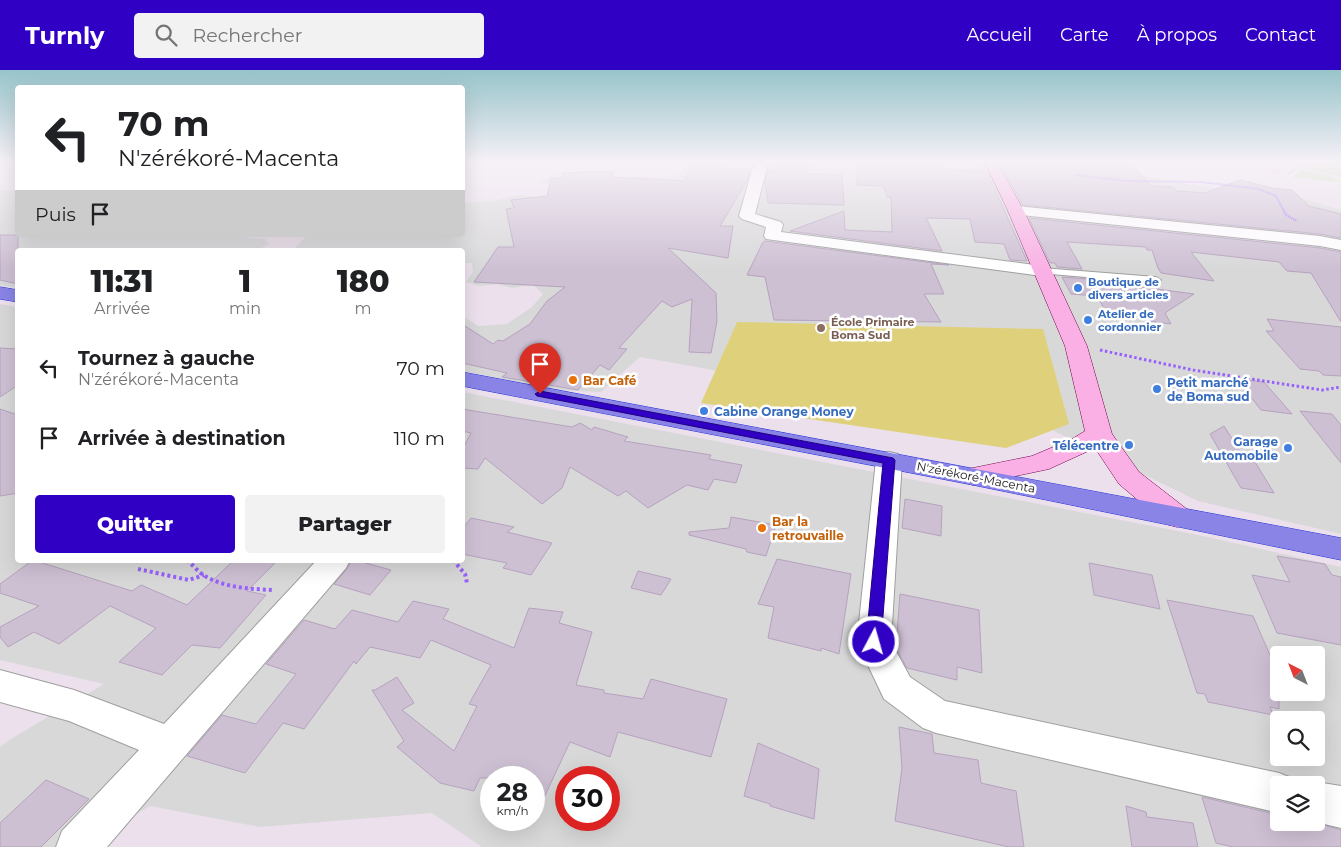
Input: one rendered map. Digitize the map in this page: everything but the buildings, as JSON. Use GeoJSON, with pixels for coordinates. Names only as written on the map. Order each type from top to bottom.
{"type":"FeatureCollection","features":[{"type":"Feature","properties":{"kind":"highway"},"geometry":{"type":"LineString","coordinates":[[0,293],[15,296]]}},
{"type":"Feature","properties":{"kind":"highway","name":"N'zérékoré-Macenta"},"geometry":{"type":"LineString","coordinates":[[465,380],[973,476],[1341,549]]}},
{"type":"Feature","properties":{"kind":"street"},"geometry":{"type":"LineString","coordinates":[[752,198],[747,216],[774,225],[772,236],[1042,270]]}},
{"type":"Feature","properties":{"kind":"street"},"geometry":{"type":"LineString","coordinates":[[1009,198],[1076,346],[1099,434],[1129,478],[1177,517]]}},
{"type":"Feature","properties":{"kind":"street"},"geometry":{"type":"LineString","coordinates":[[1016,212],[1320,241],[1341,245]]}},
{"type":"Feature","properties":{"kind":"street"},"geometry":{"type":"LineString","coordinates":[[973,476],[1039,462],[1099,434]]}},
{"type":"Feature","properties":{"kind":"street"},"geometry":{"type":"LineString","coordinates":[[889,460],[874,642],[897,688],[936,716],[1270,791]]}},
{"type":"Feature","properties":{"kind":"street"},"geometry":{"type":"LineString","coordinates":[[78,847],[332,563]]}},
{"type":"Feature","properties":{"kind":"street"},"geometry":{"type":"LineString","coordinates":[[0,686],[74,706],[170,744]]}},
{"type":"Feature","properties":{"kind":"street"},"geometry":{"type":"LineString","coordinates":[[1325,804],[1341,807]]}},
{"type":"Feature","properties":{"kind":"lane"},"geometry":{"type":"LineString","coordinates":[[1042,270],[1156,280]]}},
{"type":"Feature","properties":{"kind":"path"},"geometry":{"type":"LineString","coordinates":[[1277,198],[1286,215],[1312,230],[1320,241]]}},
{"type":"Feature","properties":{"kind":"path"},"geometry":{"type":"LineString","coordinates":[[1076,346],[1135,356],[1193,370],[1322,390],[1341,387]]}},
{"type":"Feature","properties":{"kind":"path"},"geometry":{"type":"LineString","coordinates":[[190,563],[204,575],[224,583],[249,588],[287,591],[285,616]]}},
{"type":"Feature","properties":{"kind":"path"},"geometry":{"type":"LineString","coordinates":[[456,563],[466,574],[467,583]]}},
{"type":"Feature","properties":{"kind":"path"},"geometry":{"type":"LineString","coordinates":[[138,569],[188,580],[204,575]]}},
{"type":"Feature","properties":{"kind":"shaded area"},"geometry":{"type":"Polygon","coordinates":[[[0,198],[15,198],[15,237],[240,237],[265,239],[269,244],[262,248],[15,248],[15,288],[0,285],[0,198]]]}},
{"type":"Feature","properties":{"kind":"shaded area"},"geometry":{"type":"Polygon","coordinates":[[[503,198],[1303,198],[1341,210],[1341,534],[1198,501],[1054,431],[1022,329],[724,372],[640,357],[601,392],[556,390],[465,371],[465,317],[478,326],[507,324],[532,307],[543,294],[533,285],[512,288],[497,284],[480,286],[466,282],[473,272],[472,263],[465,263],[465,248],[295,247],[306,237],[465,237],[465,203],[503,198]]]}},
{"type":"Feature","properties":{"kind":"shaded area"},"geometry":{"type":"Polygon","coordinates":[[[0,304],[15,307],[15,563],[465,563],[465,392],[1203,536],[1341,567],[1341,847],[482,847],[432,813],[260,827],[150,806],[76,847],[0,847],[0,747],[104,684],[0,660],[0,304]]]}},
{"type":"Feature","properties":{"kind":"shaded area"},"geometry":{"type":"Polygon","coordinates":[[[737,322],[1043,329],[1069,424],[1006,448],[701,403],[737,322]]]}},
{"type":"Feature","properties":{"kind":"place","name":"Boutique de divers articles"},"geometry":{"type":"Point","coordinates":[1078,288]}},
{"type":"Feature","properties":{"kind":"place","name":"Atelier de cordonnier"},"geometry":{"type":"Point","coordinates":[1088,320]}},
{"type":"Feature","properties":{"kind":"place","name":"École Primaire Boma Sud"},"geometry":{"type":"Point","coordinates":[821,328]}},
{"type":"Feature","properties":{"kind":"place","name":"Bar Café"},"geometry":{"type":"Point","coordinates":[573,380]}},
{"type":"Feature","properties":{"kind":"place","name":"Petit marché de Boma sud"},"geometry":{"type":"Point","coordinates":[1157,389]}},
{"type":"Feature","properties":{"kind":"place","name":"Cabine Orange Money"},"geometry":{"type":"Point","coordinates":[704,411]}},
{"type":"Feature","properties":{"kind":"place","name":"Télécentre"},"geometry":{"type":"Point","coordinates":[1129,445]}},
{"type":"Feature","properties":{"kind":"place","name":"Garage Automobile"},"geometry":{"type":"Point","coordinates":[1288,448]}},
{"type":"Feature","properties":{"kind":"place","name":"Bar la retrouvaille"},"geometry":{"type":"Point","coordinates":[762,528]}},
{"type":"Feature","properties":{"kind":"route"},"geometry":{"type":"LineString","coordinates":[[540,394],[889,460],[874,642]]}}]}
